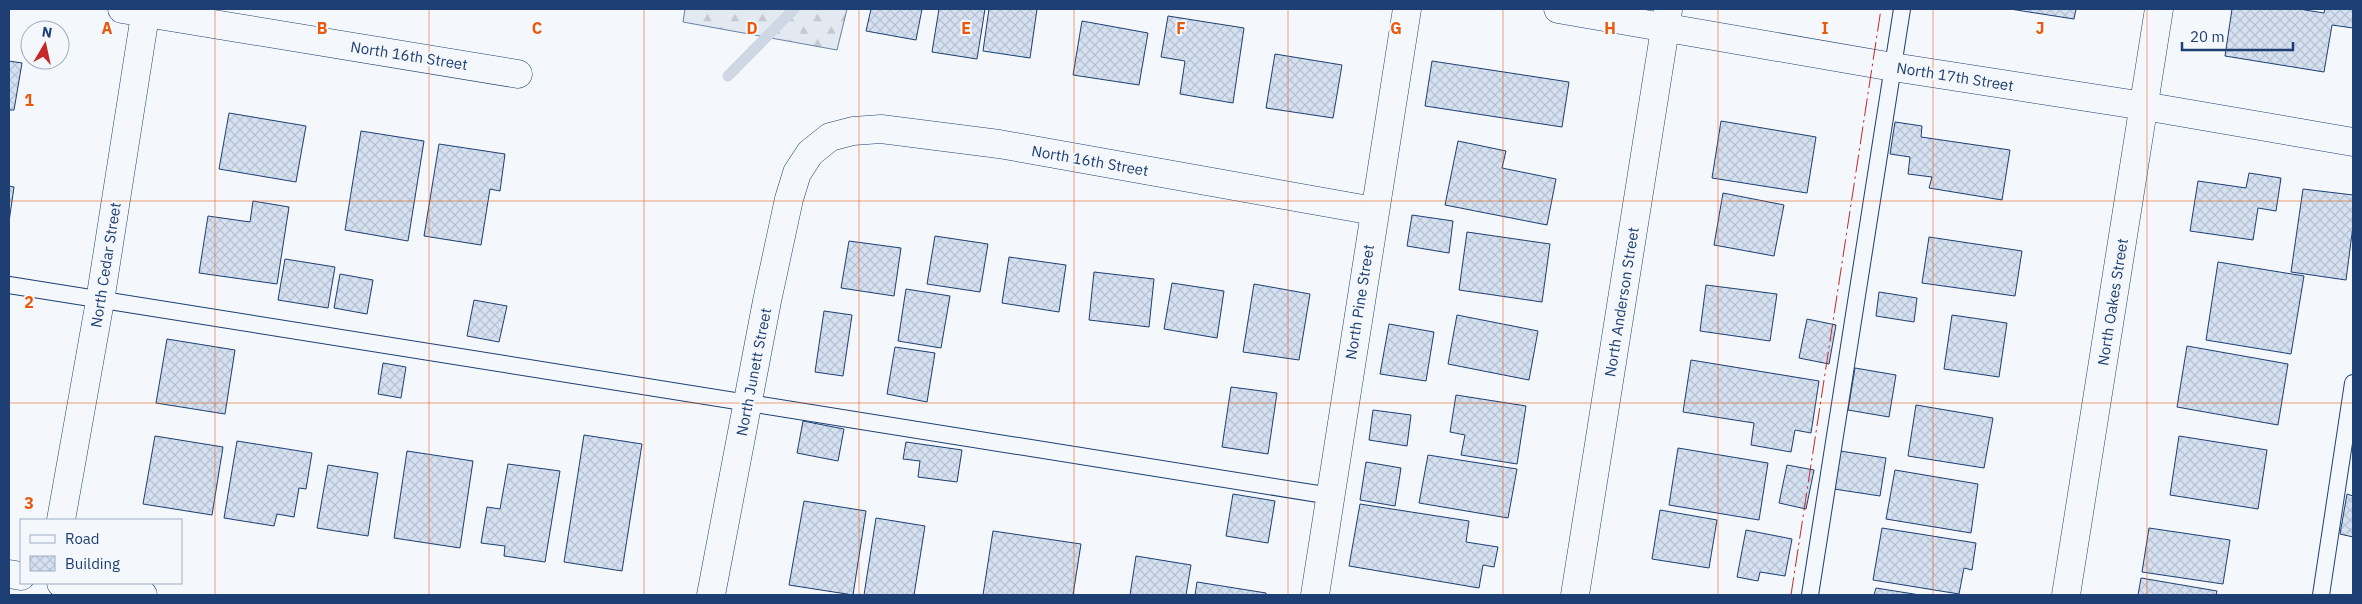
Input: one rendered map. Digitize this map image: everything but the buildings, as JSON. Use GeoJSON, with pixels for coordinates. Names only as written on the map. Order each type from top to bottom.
{"type":"FeatureCollection","features":[{"type":"Feature","properties":{"kind":"street","name":"North Pine Street"},"geometry":{"type":"LineString","coordinates":[[1316,595],[1374,211],[1407,9]]}},
{"type":"Feature","properties":{"kind":"street","name":"North 17th Street"},"geometry":{"type":"LineString","coordinates":[[1558,9],[1667,18],[1893,67],[2144,106],[2353,142]]}},
{"type":"Feature","properties":{"kind":"street","name":"North Oakes Street"},"geometry":{"type":"LineString","coordinates":[[2066,595],[2159,9]]}},
{"type":"Feature","properties":{"kind":"street","name":"North 16th Street"},"geometry":{"type":"LineString","coordinates":[[138,10],[518,74]]}},
{"type":"Feature","properties":{"kind":"street","name":"North Cedar Street"},"geometry":{"type":"LineString","coordinates":[[61,519],[100,301],[138,10]]}},
{"type":"Feature","properties":{"kind":"street","name":"North Anderson Street"},"geometry":{"type":"LineString","coordinates":[[1575,595],[1667,18]]}},
{"type":"Feature","properties":{"kind":"street","name":"North 16th Street"},"geometry":{"type":"LineString","coordinates":[[810,153],[830,137],[853,131],[881,129],[1000,144],[1374,211]]}},
{"type":"Feature","properties":{"kind":"street","name":"North Junett Street"},"geometry":{"type":"LineString","coordinates":[[711,595],[789,199],[798,173],[810,153]]}},
{"type":"Feature","properties":{"kind":"street"},"geometry":{"type":"LineString","coordinates":[[68,584],[143,595]]}},
{"type":"Feature","properties":{"kind":"lane"},"geometry":{"type":"LineString","coordinates":[[1810,595],[1902,9]]}},
{"type":"Feature","properties":{"kind":"lane"},"geometry":{"type":"LineString","coordinates":[[9,285],[1330,496]]}},
{"type":"Feature","properties":{"kind":"lane"},"geometry":{"type":"LineString","coordinates":[[2321,595],[2353,384]]}},
{"type":"Feature","properties":{"kind":"green space"},"geometry":{"type":"Polygon","coordinates":[[[685,9],[847,9],[837,50],[683,22],[685,9]]]}},
{"type":"Feature","properties":{"kind":"waterway"},"geometry":{"type":"LineString","coordinates":[[728,76],[794,9]]}},
{"type":"Feature","properties":{"kind":"power"},"geometry":{"type":"LineString","coordinates":[[1791,595],[1881,9]]}}]}
